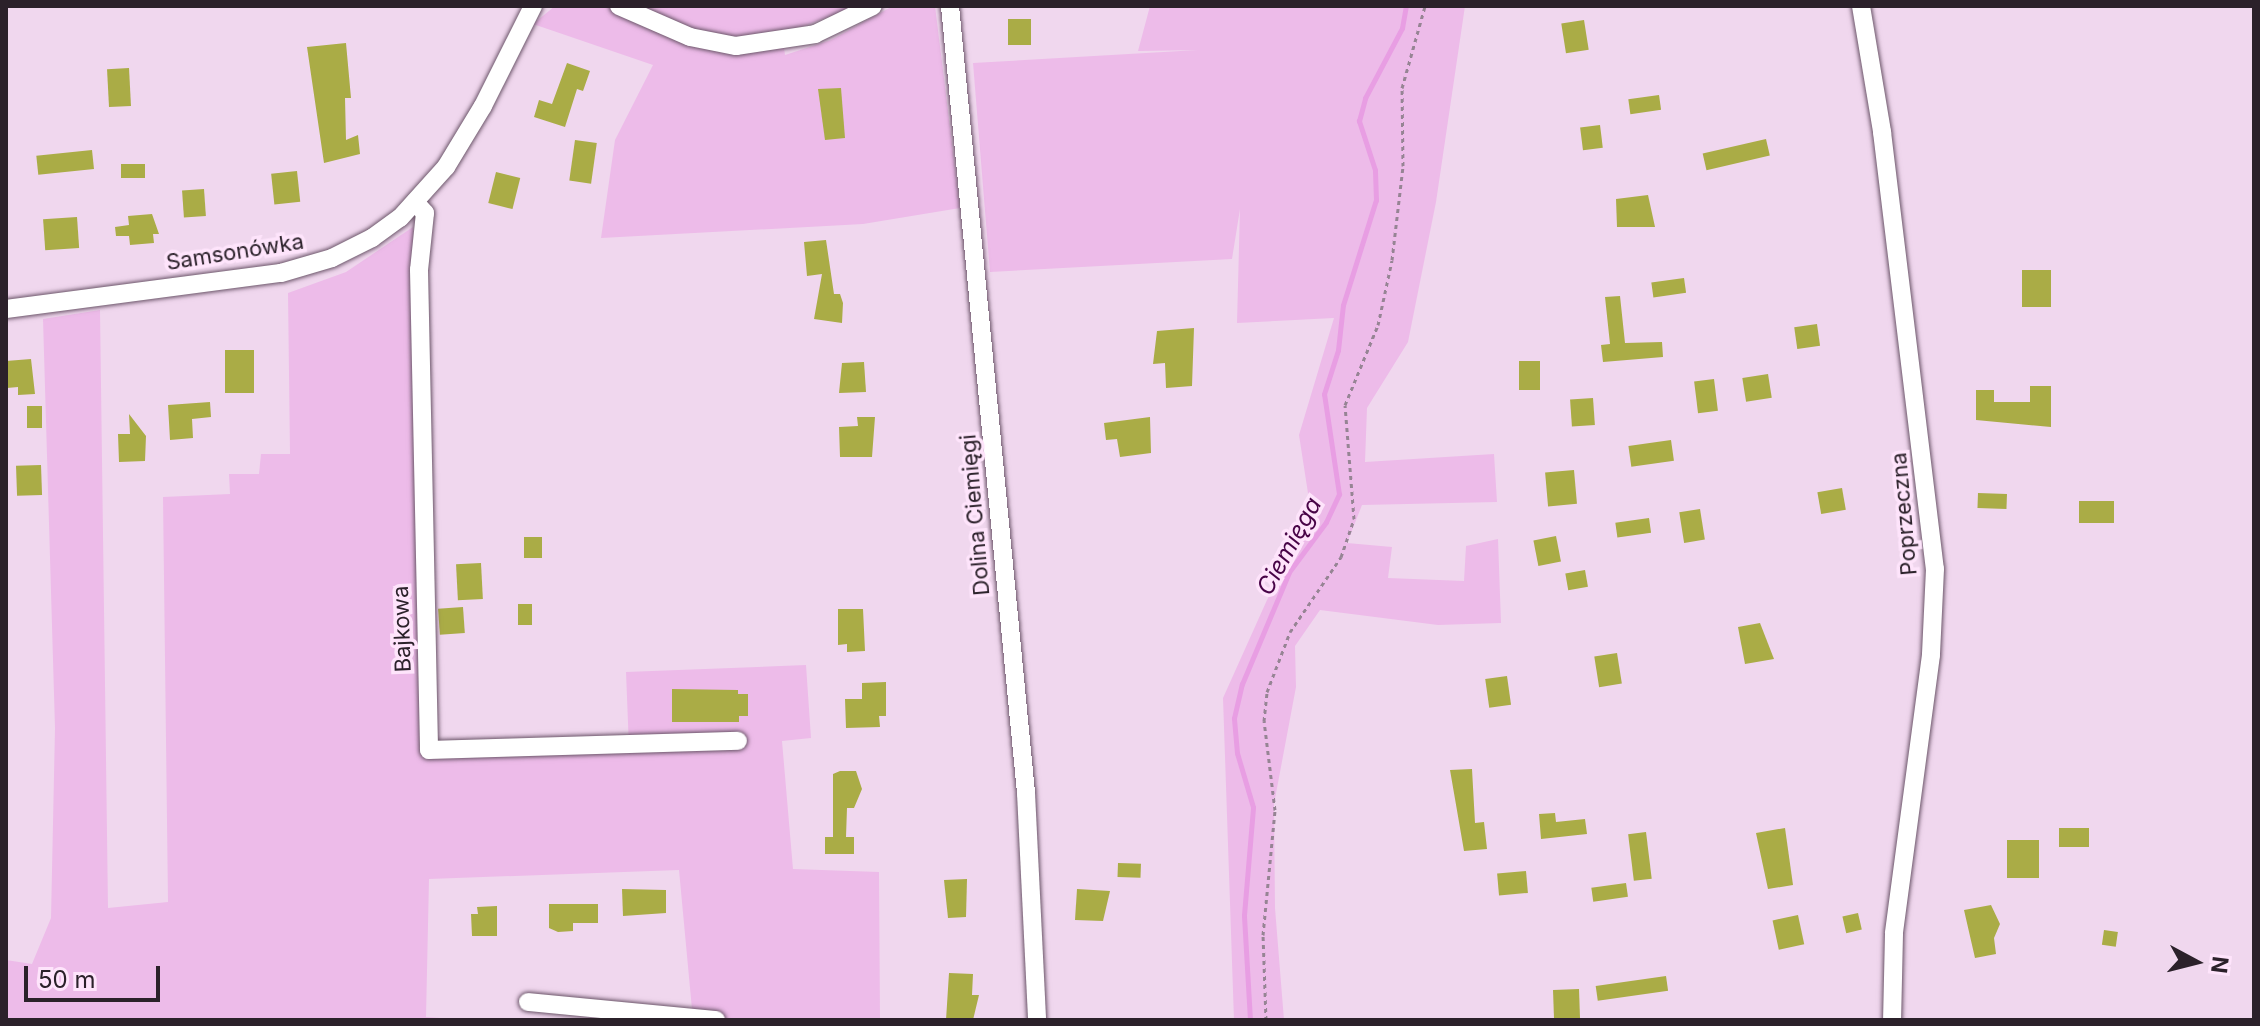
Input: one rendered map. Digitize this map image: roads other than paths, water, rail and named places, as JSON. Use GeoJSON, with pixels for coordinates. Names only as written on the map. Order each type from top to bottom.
{"type":"FeatureCollection","features":[{"type":"Feature","properties":{"kind":"street","name":"Samsonówka"},"geometry":{"type":"LineString","coordinates":[[6,309],[307,267],[381,233],[415,202],[470,130],[533,6]]}},
{"type":"Feature","properties":{"kind":"street"},"geometry":{"type":"LineString","coordinates":[[619,6],[690,37],[736,46],[815,34],[873,6]]}},
{"type":"Feature","properties":{"kind":"street","name":"Dolina Ciemięgi"},"geometry":{"type":"LineString","coordinates":[[950,6],[1026,793],[1037,1020]]}},
{"type":"Feature","properties":{"kind":"street","name":"Poprzeczna"},"geometry":{"type":"LineString","coordinates":[[1861,6],[1882,132],[1935,569],[1931,655],[1894,934],[1892,1020]]}},
{"type":"Feature","properties":{"kind":"street","name":"Bajkowa"},"geometry":{"type":"LineString","coordinates":[[415,202],[425,213],[419,270],[429,750],[738,741]]}},
{"type":"Feature","properties":{"kind":"street"},"geometry":{"type":"LineString","coordinates":[[528,1002],[716,1020]]}},
{"type":"Feature","properties":{"kind":"waterway","name":"Ciemięga"},"geometry":{"type":"LineString","coordinates":[[1250,1020],[1244,915],[1253,807],[1237,753],[1234,718],[1242,684],[1289,572],[1326,522],[1339,494],[1324,394],[1338,350],[1343,305],[1376,200],[1375,170],[1359,121],[1365,98],[1402,28],[1406,6]]}}]}
